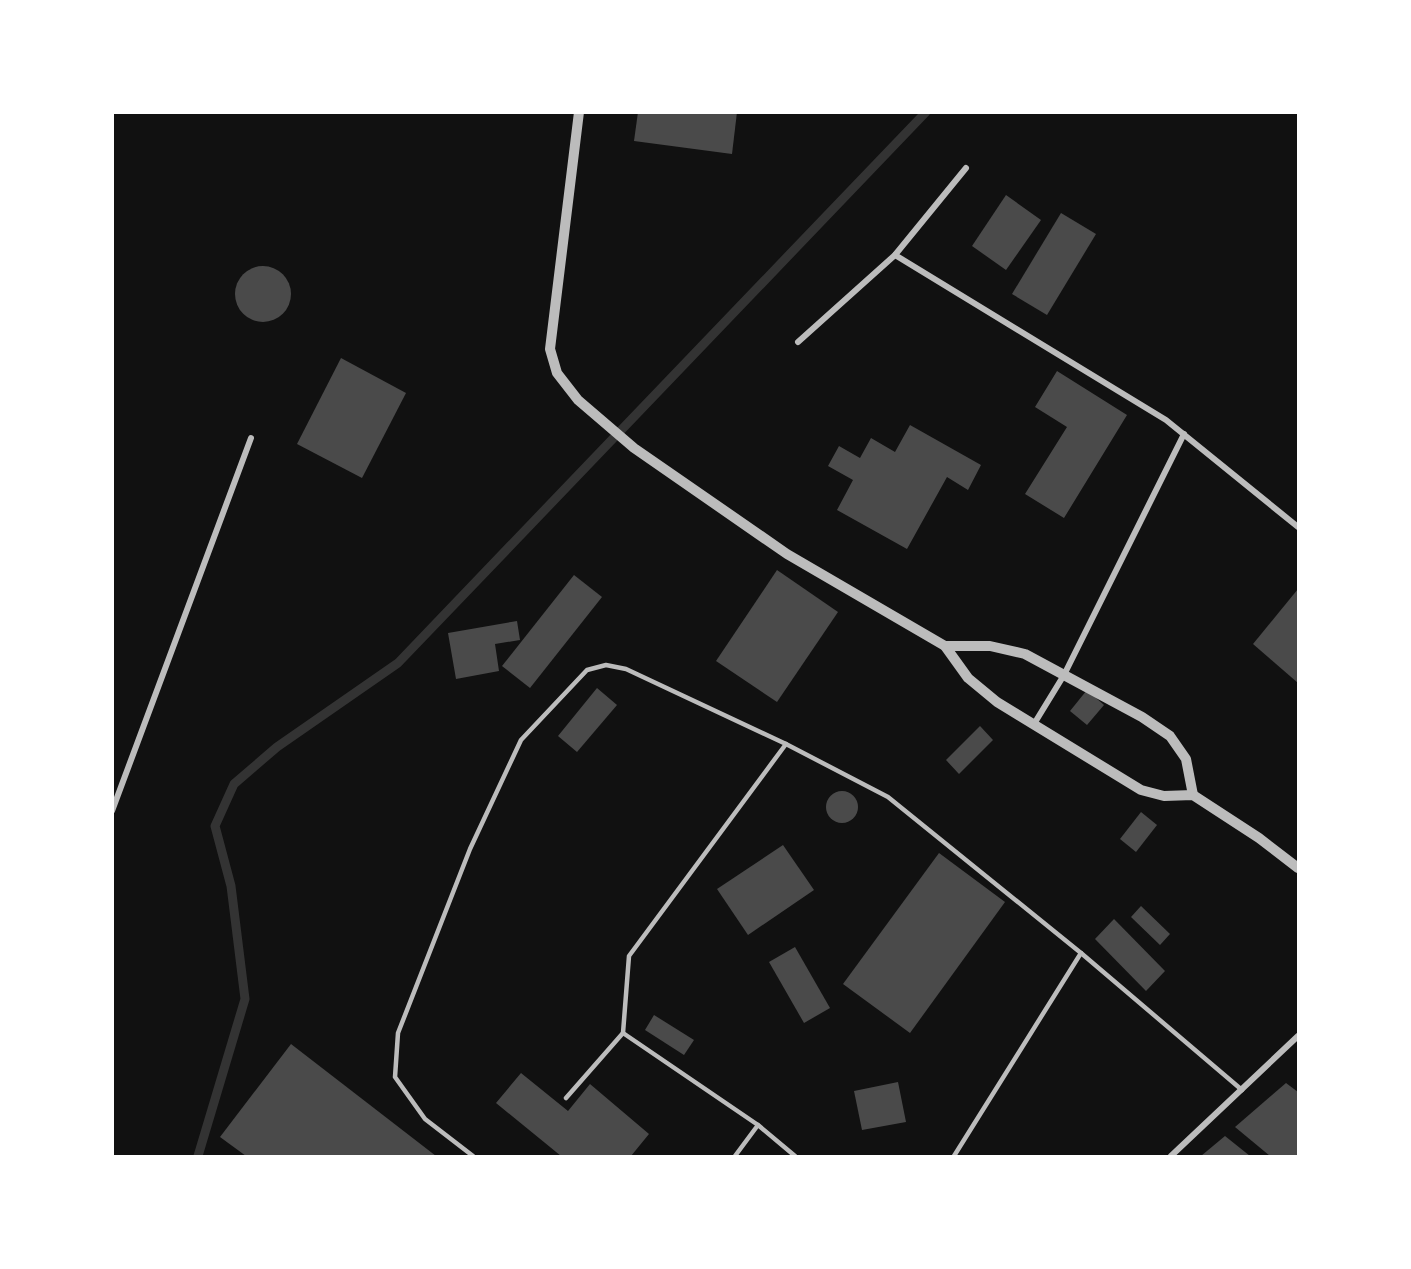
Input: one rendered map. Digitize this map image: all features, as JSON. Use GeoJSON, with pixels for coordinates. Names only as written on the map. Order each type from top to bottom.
{"type":"FeatureCollection","features":[{"type":"Feature","properties":{"kind":"street"},"geometry":{"type":"LineString","coordinates":[[579,112],[550,349],[557,373],[578,400],[634,448],[787,554],[945,646],[968,678],[997,702],[1141,790],[1164,796],[1193,795],[1299,868]]}},
{"type":"Feature","properties":{"kind":"street"},"geometry":{"type":"LineString","coordinates":[[798,342],[896,255],[966,168]]}},
{"type":"Feature","properties":{"kind":"street"},"geometry":{"type":"LineString","coordinates":[[896,255],[1166,420],[1299,527]]}},
{"type":"Feature","properties":{"kind":"street"},"geometry":{"type":"LineString","coordinates":[[1034,724],[1064,675],[1184,434]]}},
{"type":"Feature","properties":{"kind":"street"},"geometry":{"type":"LineString","coordinates":[[112,811],[251,438]]}},
{"type":"Feature","properties":{"kind":"street"},"geometry":{"type":"LineString","coordinates":[[945,646],[990,646],[1025,654],[1142,717],[1170,736],[1186,759],[1193,795]]}},
{"type":"Feature","properties":{"kind":"street"},"geometry":{"type":"LineString","coordinates":[[1171,1156],[1299,1036]]}},
{"type":"Feature","properties":{"kind":"lane"},"geometry":{"type":"LineString","coordinates":[[473,1156],[425,1119],[395,1077],[398,1034],[470,849],[521,741],[587,670],[606,665],[626,669],[786,744],[888,796],[1081,953],[1242,1090]]}},
{"type":"Feature","properties":{"kind":"lane"},"geometry":{"type":"LineString","coordinates":[[566,1098],[623,1033],[629,956],[786,744]]}},
{"type":"Feature","properties":{"kind":"lane"},"geometry":{"type":"LineString","coordinates":[[954,1156],[1081,953]]}},
{"type":"Feature","properties":{"kind":"lane"},"geometry":{"type":"LineString","coordinates":[[623,1033],[758,1125],[795,1156]]}},
{"type":"Feature","properties":{"kind":"lane"},"geometry":{"type":"LineString","coordinates":[[735,1156],[758,1125]]}},
{"type":"Feature","properties":{"kind":"building"},"geometry":{"type":"Polygon","coordinates":[[[638,112],[737,112],[732,154],[634,141],[638,112]]]}},
{"type":"Feature","properties":{"kind":"building"},"geometry":{"type":"Polygon","coordinates":[[[1006,195],[1041,220],[1006,270],[972,246],[1006,195]]]}},
{"type":"Feature","properties":{"kind":"building"},"geometry":{"type":"Polygon","coordinates":[[[1061,213],[1096,234],[1047,315],[1012,294],[1061,213]]]}},
{"type":"Feature","properties":{"kind":"building"},"geometry":{"type":"Polygon","coordinates":[[[263,266],[274,268],[283,274],[289,283],[291,294],[289,305],[283,314],[274,320],[263,322],[252,320],[243,314],[237,305],[235,294],[237,283],[243,274],[252,268],[263,266]]]}},
{"type":"Feature","properties":{"kind":"building"},"geometry":{"type":"Polygon","coordinates":[[[341,358],[406,393],[362,478],[297,444],[341,358]]]}},
{"type":"Feature","properties":{"kind":"building"},"geometry":{"type":"Polygon","coordinates":[[[1057,371],[1127,415],[1064,518],[1025,494],[1067,427],[1035,407],[1057,371]]]}},
{"type":"Feature","properties":{"kind":"building"},"geometry":{"type":"Polygon","coordinates":[[[910,425],[981,465],[968,490],[947,477],[907,549],[837,510],[853,480],[828,466],[839,446],[860,458],[871,438],[895,452],[910,425]]]}},
{"type":"Feature","properties":{"kind":"building"},"geometry":{"type":"Polygon","coordinates":[[[777,570],[838,612],[777,702],[716,661],[777,570]]]}},
{"type":"Feature","properties":{"kind":"building"},"geometry":{"type":"Polygon","coordinates":[[[574,575],[602,597],[530,688],[502,666],[574,575]]]}},
{"type":"Feature","properties":{"kind":"building"},"geometry":{"type":"Polygon","coordinates":[[[1298,589],[1298,683],[1253,644],[1298,589]]]}},
{"type":"Feature","properties":{"kind":"building"},"geometry":{"type":"Polygon","coordinates":[[[517,621],[520,640],[495,644],[499,671],[456,679],[448,633],[517,621]]]}},
{"type":"Feature","properties":{"kind":"building"},"geometry":{"type":"Polygon","coordinates":[[[597,688],[617,705],[577,752],[558,736],[597,688]]]}},
{"type":"Feature","properties":{"kind":"building"},"geometry":{"type":"Polygon","coordinates":[[[1087,690],[1104,705],[1087,725],[1070,711],[1087,690]]]}},
{"type":"Feature","properties":{"kind":"building"},"geometry":{"type":"Polygon","coordinates":[[[980,726],[993,740],[959,774],[946,760],[980,726]]]}},
{"type":"Feature","properties":{"kind":"building"},"geometry":{"type":"Polygon","coordinates":[[[842,791],[853,796],[858,807],[853,818],[842,823],[831,818],[826,807],[831,796],[842,791]]]}},
{"type":"Feature","properties":{"kind":"building"},"geometry":{"type":"Polygon","coordinates":[[[1141,812],[1157,825],[1136,852],[1120,839],[1141,812]]]}},
{"type":"Feature","properties":{"kind":"building"},"geometry":{"type":"Polygon","coordinates":[[[783,845],[814,890],[748,935],[717,889],[783,845]]]}},
{"type":"Feature","properties":{"kind":"building"},"geometry":{"type":"Polygon","coordinates":[[[939,853],[1005,902],[910,1033],[843,984],[939,853]]]}},
{"type":"Feature","properties":{"kind":"building"},"geometry":{"type":"Polygon","coordinates":[[[1141,906],[1170,934],[1160,945],[1131,917],[1141,906]]]}},
{"type":"Feature","properties":{"kind":"building"},"geometry":{"type":"Polygon","coordinates":[[[1114,919],[1165,971],[1146,991],[1095,939],[1114,919]]]}},
{"type":"Feature","properties":{"kind":"building"},"geometry":{"type":"Polygon","coordinates":[[[795,947],[830,1008],[804,1023],[769,962],[795,947]]]}},
{"type":"Feature","properties":{"kind":"building"},"geometry":{"type":"Polygon","coordinates":[[[654,1015],[694,1040],[684,1055],[645,1030],[654,1015]]]}},
{"type":"Feature","properties":{"kind":"building"},"geometry":{"type":"Polygon","coordinates":[[[291,1044],[436,1156],[246,1156],[220,1137],[291,1044]]]}},
{"type":"Feature","properties":{"kind":"building"},"geometry":{"type":"Polygon","coordinates":[[[521,1073],[568,1111],[590,1084],[649,1134],[631,1156],[561,1156],[496,1103],[521,1073]]]}},
{"type":"Feature","properties":{"kind":"building"},"geometry":{"type":"Polygon","coordinates":[[[898,1082],[906,1122],[862,1130],[854,1091],[898,1082]]]}},
{"type":"Feature","properties":{"kind":"building"},"geometry":{"type":"Polygon","coordinates":[[[1286,1083],[1298,1092],[1298,1155],[1270,1156],[1235,1127],[1286,1083]]]}},
{"type":"Feature","properties":{"kind":"building"},"geometry":{"type":"Polygon","coordinates":[[[1225,1136],[1250,1156],[1201,1156],[1225,1136]]]}},
{"type":"Feature","properties":{"kind":"waterway"},"geometry":{"type":"LineString","coordinates":[[198,1156],[245,999],[231,886],[215,826],[234,784],[277,747],[398,663],[926,112]]}}]}
